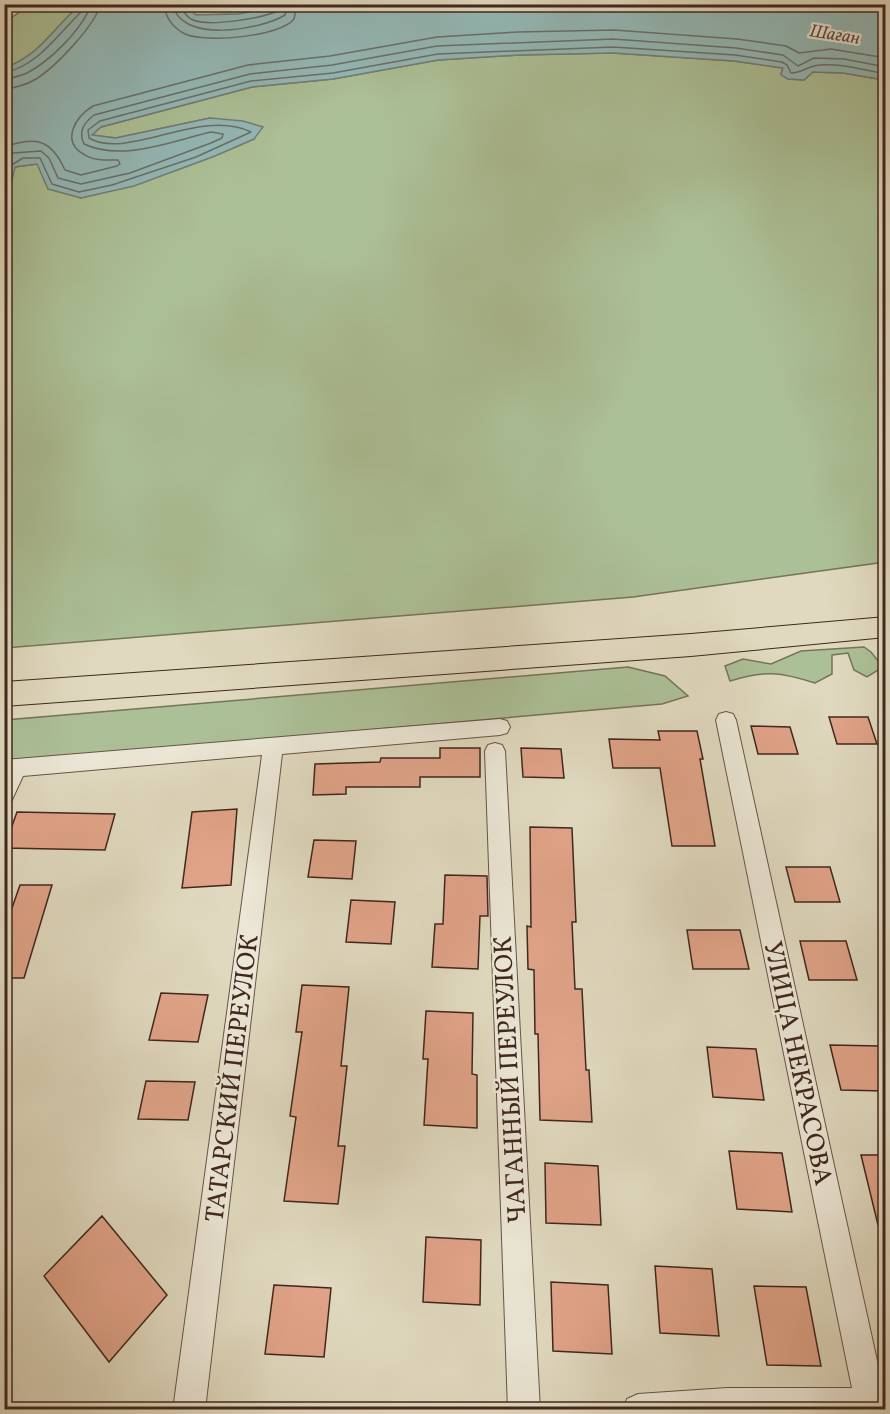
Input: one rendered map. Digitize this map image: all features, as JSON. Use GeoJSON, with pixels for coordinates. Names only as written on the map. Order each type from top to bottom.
{"type":"FeatureCollection","features":[{"type":"Feature","properties":{"kind":"main road"},"geometry":{"type":"LineString","coordinates":[[4,8],[9,4]]}},
{"type":"Feature","properties":{"kind":"main road"},"geometry":{"type":"LineString","coordinates":[[4,675],[634,631],[885,609]]}},
{"type":"Feature","properties":{"kind":"main road"},"geometry":{"type":"LineString","coordinates":[[4,694],[691,645],[885,627]]}},
{"type":"Feature","properties":{"kind":"street","name":"УЛИЦА НЕКРАСОВА"},"geometry":{"type":"LineString","coordinates":[[726,720],[876,1406]]}},
{"type":"Feature","properties":{"kind":"street","name":"ЧАГАННЫЙ ПЕРЕУЛОК"},"geometry":{"type":"LineString","coordinates":[[273,747],[498,739],[524,1410]]}},
{"type":"Feature","properties":{"kind":"street"},"geometry":{"type":"LineString","coordinates":[[4,796],[10,768],[273,747]]}},
{"type":"Feature","properties":{"kind":"street","name":"ТАТАРСКИЙ ПЕРЕУЛОК"},"geometry":{"type":"LineString","coordinates":[[189,1410],[273,747]]}},
{"type":"Feature","properties":{"kind":"street"},"geometry":{"type":"LineString","coordinates":[[638,1410],[876,1406]]}},
{"type":"Feature","properties":{"kind":"green space"},"geometry":{"type":"Polygon","coordinates":[[[30,5],[80,5],[38,48],[5,68],[5,22],[30,5]]]}},
{"type":"Feature","properties":{"kind":"green space"},"geometry":{"type":"Polygon","coordinates":[[[184,5],[290,5],[239,14],[196,15],[184,5]]]}},
{"type":"Feature","properties":{"kind":"green space"},"geometry":{"type":"Polygon","coordinates":[[[613,53],[734,61],[783,68],[781,74],[788,79],[804,80],[813,72],[843,73],[885,80],[885,562],[633,597],[5,648],[4,198],[10,189],[14,167],[37,164],[80,198],[169,173],[254,139],[210,118],[116,138],[91,135],[101,127],[252,87],[333,79],[438,60],[613,53]]]}},
{"type":"Feature","properties":{"kind":"green space"},"geometry":{"type":"Polygon","coordinates":[[[864,647],[883,667],[867,677],[854,670],[848,653],[832,655],[832,674],[815,683],[792,676],[772,674],[753,675],[730,681],[725,666],[743,659],[771,664],[801,651],[864,647]]]}},
{"type":"Feature","properties":{"kind":"green space"},"geometry":{"type":"Polygon","coordinates":[[[628,667],[665,676],[688,696],[662,704],[5,762],[5,720],[628,667]]]}},
{"type":"Feature","properties":{"kind":"water","name":"Шаған"},"geometry":{"type":"Polygon","coordinates":[[[290,4],[868,5],[885,8],[885,80],[843,73],[813,72],[804,80],[788,79],[781,75],[783,68],[734,61],[613,53],[438,60],[333,79],[252,87],[101,127],[92,135],[116,138],[210,118],[243,121],[263,127],[254,139],[215,156],[134,186],[81,198],[48,189],[37,164],[15,167],[10,189],[5,198],[5,68],[38,48],[80,5],[184,5],[196,15],[239,14],[290,4]]]}},
{"type":"Feature","properties":{"kind":"building"},"geometry":{"type":"Polygon","coordinates":[[[829,717],[868,717],[877,744],[837,744],[829,717]]]}},
{"type":"Feature","properties":{"kind":"building"},"geometry":{"type":"Polygon","coordinates":[[[751,726],[790,727],[798,754],[758,754],[751,726]]]}},
{"type":"Feature","properties":{"kind":"building"},"geometry":{"type":"Polygon","coordinates":[[[658,731],[697,731],[715,846],[672,846],[660,768],[613,768],[609,739],[660,740],[658,731]]]}},
{"type":"Feature","properties":{"kind":"building"},"geometry":{"type":"Polygon","coordinates":[[[440,748],[480,748],[480,777],[420,777],[420,787],[346,787],[346,794],[313,795],[315,764],[380,762],[381,758],[440,758],[440,748]]]}},
{"type":"Feature","properties":{"kind":"building"},"geometry":{"type":"Polygon","coordinates":[[[521,748],[561,749],[564,778],[523,777],[521,748]]]}},
{"type":"Feature","properties":{"kind":"building"},"geometry":{"type":"Polygon","coordinates":[[[237,809],[231,885],[182,888],[192,812],[237,809]]]}},
{"type":"Feature","properties":{"kind":"building"},"geometry":{"type":"Polygon","coordinates":[[[17,812],[115,814],[105,850],[4,848],[17,812]]]}},
{"type":"Feature","properties":{"kind":"building"},"geometry":{"type":"Polygon","coordinates":[[[530,827],[572,828],[576,922],[572,922],[575,989],[582,989],[586,1070],[589,1070],[592,1122],[540,1120],[534,970],[528,969],[527,926],[531,927],[530,827]]]}},
{"type":"Feature","properties":{"kind":"building"},"geometry":{"type":"Polygon","coordinates":[[[314,840],[356,841],[352,879],[308,877],[314,840]]]}},
{"type":"Feature","properties":{"kind":"building"},"geometry":{"type":"Polygon","coordinates":[[[786,867],[830,867],[840,902],[795,902],[786,867]]]}},
{"type":"Feature","properties":{"kind":"building"},"geometry":{"type":"Polygon","coordinates":[[[445,875],[487,876],[488,916],[480,916],[478,969],[432,967],[435,924],[443,924],[445,875]]]}},
{"type":"Feature","properties":{"kind":"building"},"geometry":{"type":"Polygon","coordinates":[[[20,885],[52,885],[24,978],[4,978],[4,931],[20,885]]]}},
{"type":"Feature","properties":{"kind":"building"},"geometry":{"type":"Polygon","coordinates":[[[351,900],[395,902],[391,944],[346,942],[351,900]]]}},
{"type":"Feature","properties":{"kind":"building"},"geometry":{"type":"Polygon","coordinates":[[[687,930],[740,930],[749,969],[693,969],[687,930]]]}},
{"type":"Feature","properties":{"kind":"building"},"geometry":{"type":"Polygon","coordinates":[[[800,941],[846,941],[857,980],[809,980],[800,941]]]}},
{"type":"Feature","properties":{"kind":"building"},"geometry":{"type":"Polygon","coordinates":[[[302,985],[349,987],[341,1066],[347,1066],[338,1146],[345,1146],[338,1204],[284,1201],[296,1117],[290,1116],[302,1032],[296,1032],[302,985]]]}},
{"type":"Feature","properties":{"kind":"building"},"geometry":{"type":"Polygon","coordinates":[[[161,993],[208,995],[198,1042],[149,1040],[161,993]]]}},
{"type":"Feature","properties":{"kind":"building"},"geometry":{"type":"Polygon","coordinates":[[[426,1011],[473,1013],[472,1074],[477,1075],[477,1128],[424,1125],[428,1059],[423,1059],[426,1011]]]}},
{"type":"Feature","properties":{"kind":"building"},"geometry":{"type":"Polygon","coordinates":[[[830,1045],[880,1046],[885,1065],[885,1091],[841,1090],[830,1045]]]}},
{"type":"Feature","properties":{"kind":"building"},"geometry":{"type":"Polygon","coordinates":[[[707,1047],[756,1049],[764,1100],[713,1097],[707,1047]]]}},
{"type":"Feature","properties":{"kind":"building"},"geometry":{"type":"Polygon","coordinates":[[[146,1081],[195,1082],[188,1120],[138,1119],[146,1081]]]}},
{"type":"Feature","properties":{"kind":"building"},"geometry":{"type":"Polygon","coordinates":[[[729,1151],[782,1153],[792,1212],[737,1209],[729,1151]]]}},
{"type":"Feature","properties":{"kind":"building"},"geometry":{"type":"Polygon","coordinates":[[[861,1155],[885,1155],[885,1224],[878,1225],[861,1155]]]}},
{"type":"Feature","properties":{"kind":"building"},"geometry":{"type":"Polygon","coordinates":[[[545,1163],[598,1166],[601,1225],[546,1223],[545,1163]]]}},
{"type":"Feature","properties":{"kind":"building"},"geometry":{"type":"Polygon","coordinates":[[[102,1216],[167,1295],[109,1362],[44,1276],[102,1216]]]}},
{"type":"Feature","properties":{"kind":"building"},"geometry":{"type":"Polygon","coordinates":[[[426,1237],[481,1240],[480,1305],[423,1302],[426,1237]]]}},
{"type":"Feature","properties":{"kind":"building"},"geometry":{"type":"Polygon","coordinates":[[[655,1266],[712,1269],[719,1336],[660,1333],[655,1266]]]}},
{"type":"Feature","properties":{"kind":"building"},"geometry":{"type":"Polygon","coordinates":[[[551,1282],[608,1285],[612,1354],[553,1351],[551,1282]]]}},
{"type":"Feature","properties":{"kind":"building"},"geometry":{"type":"Polygon","coordinates":[[[274,1285],[331,1288],[324,1357],[265,1354],[274,1285]]]}},
{"type":"Feature","properties":{"kind":"building"},"geometry":{"type":"Polygon","coordinates":[[[754,1286],[806,1287],[821,1366],[767,1365],[754,1286]]]}}]}
